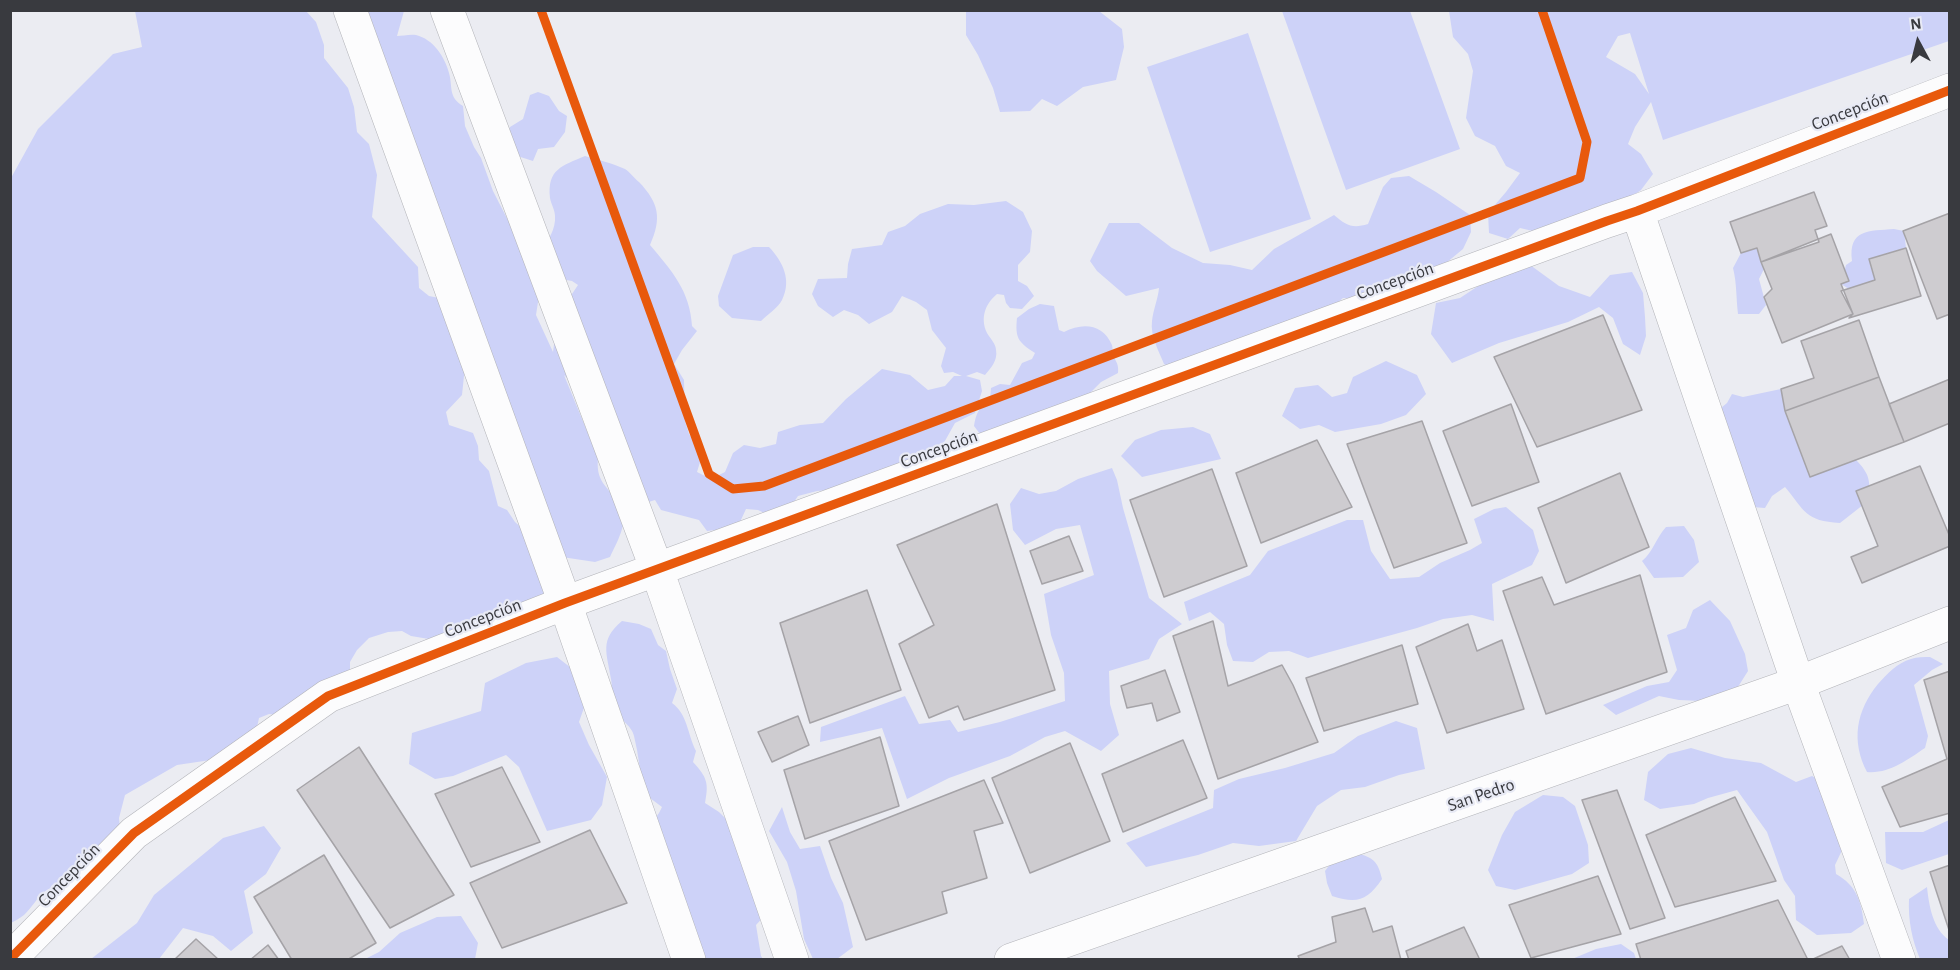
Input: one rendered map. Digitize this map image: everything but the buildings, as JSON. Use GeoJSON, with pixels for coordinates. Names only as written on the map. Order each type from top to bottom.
{"type":"FeatureCollection","features":[{"type":"Feature","properties":{"kind":"street"},"geometry":{"type":"LineString","coordinates":[[350,10],[565,603],[689,960]]}},
{"type":"Feature","properties":{"kind":"street"},"geometry":{"type":"LineString","coordinates":[[447,10],[657,570],[792,960]]}},
{"type":"Feature","properties":{"kind":"street","name":"Concepción"},"geometry":{"type":"LineString","coordinates":[[10,959],[134,833],[328,696],[565,603],[1607,221],[1637,212],[1950,90]]}},
{"type":"Feature","properties":{"kind":"street"},"geometry":{"type":"LineString","coordinates":[[1637,212],[1798,683],[1899,960]]}},
{"type":"Feature","properties":{"kind":"street","name":"San Pedro"},"geometry":{"type":"LineString","coordinates":[[1011,960],[1798,683],[1950,623]]}},
{"type":"Feature","properties":{"kind":"shaded area"},"geometry":{"type":"Polygon","coordinates":[[[135,11],[306,11],[316,22],[324,45],[324,58],[348,88],[354,107],[357,132],[369,144],[377,175],[372,217],[418,267],[419,288],[429,296],[439,298],[465,366],[462,395],[446,412],[449,425],[473,433],[478,446],[479,460],[489,471],[498,506],[507,510],[525,531],[546,579],[544,609],[429,639],[411,636],[402,631],[388,632],[369,638],[357,650],[350,662],[350,672],[277,715],[269,714],[259,718],[256,732],[224,758],[177,765],[125,795],[119,818],[120,830],[63,885],[55,886],[44,892],[24,915],[11,923],[11,178],[38,129],[113,54],[142,47],[135,11]]]}},
{"type":"Feature","properties":{"kind":"shaded area"},"geometry":{"type":"Polygon","coordinates":[[[361,11],[404,11],[397,36],[422,37],[428,40],[441,55],[449,73],[453,95],[463,106],[465,126],[481,158],[493,191],[516,236],[542,251],[555,221],[550,198],[551,181],[563,166],[585,156],[625,169],[646,190],[654,204],[657,219],[650,245],[666,264],[684,292],[692,326],[697,331],[674,364],[684,380],[685,421],[689,434],[699,448],[700,462],[697,472],[711,479],[725,472],[733,453],[744,445],[760,448],[776,444],[778,432],[800,425],[823,423],[846,399],[882,369],[910,375],[928,390],[945,386],[954,376],[962,376],[953,372],[944,373],[941,366],[946,348],[932,330],[927,310],[916,302],[902,296],[892,312],[869,324],[858,315],[844,310],[833,317],[818,306],[812,294],[818,279],[847,278],[852,249],[882,245],[888,232],[905,226],[920,214],[948,204],[974,205],[1006,201],[1023,212],[1032,231],[1030,252],[1018,265],[1018,281],[1027,286],[1034,296],[1022,309],[1010,308],[1004,295],[997,294],[989,302],[984,322],[987,333],[995,346],[996,357],[992,367],[985,375],[977,372],[966,376],[980,380],[982,391],[975,413],[955,423],[941,448],[829,490],[798,496],[781,521],[758,510],[746,509],[740,522],[725,529],[707,531],[699,520],[661,510],[655,500],[642,504],[580,391],[564,375],[598,458],[600,476],[622,506],[624,519],[621,533],[610,557],[595,562],[562,557],[361,11]],[[550,277],[540,289],[536,315],[553,352],[558,315],[578,285],[572,281],[550,277]]]}},
{"type":"Feature","properties":{"kind":"shaded area"},"geometry":{"type":"Polygon","coordinates":[[[966,11],[1099,11],[1122,29],[1124,47],[1116,80],[1083,87],[1057,106],[1042,99],[1030,111],[1000,112],[993,88],[966,35],[966,11]]]}},
{"type":"Feature","properties":{"kind":"shaded area"},"geometry":{"type":"Polygon","coordinates":[[[1282,11],[1410,11],[1460,149],[1346,190],[1282,11]]]}},
{"type":"Feature","properties":{"kind":"shaded area"},"geometry":{"type":"Polygon","coordinates":[[[1449,11],[1949,11],[1949,41],[1663,140],[1651,102],[1635,127],[1628,144],[1641,154],[1653,174],[1641,190],[1624,202],[1541,233],[1520,228],[1508,239],[1489,233],[1488,213],[1520,173],[1506,166],[1495,146],[1475,136],[1466,118],[1473,71],[1468,54],[1453,37],[1449,11]],[[1630,33],[1618,36],[1606,57],[1635,74],[1649,94],[1630,33]]]}},
{"type":"Feature","properties":{"kind":"shaded area"},"geometry":{"type":"Polygon","coordinates":[[[1248,33],[1311,219],[1210,252],[1147,67],[1248,33]]]}},
{"type":"Feature","properties":{"kind":"shaded area"},"geometry":{"type":"Polygon","coordinates":[[[538,92],[549,96],[559,111],[567,116],[565,132],[554,147],[538,149],[533,161],[508,153],[505,142],[510,127],[523,119],[530,95],[538,92]]]}},
{"type":"Feature","properties":{"kind":"shaded area"},"geometry":{"type":"Polygon","coordinates":[[[1409,176],[1470,215],[1471,232],[1463,249],[1440,268],[1365,300],[1343,298],[1328,311],[1183,375],[1164,364],[1154,338],[1152,321],[1159,288],[1126,296],[1097,271],[1090,261],[1109,223],[1139,223],[1172,248],[1203,263],[1230,265],[1252,270],[1274,249],[1334,215],[1350,225],[1368,224],[1383,187],[1391,178],[1409,176]]]}},
{"type":"Feature","properties":{"kind":"shaded area"},"geometry":{"type":"Polygon","coordinates":[[[1894,229],[1904,231],[1906,248],[1881,255],[1870,265],[1875,280],[1849,289],[1841,284],[1846,265],[1852,261],[1853,243],[1857,237],[1869,232],[1894,229]]]}},
{"type":"Feature","properties":{"kind":"shaded area"},"geometry":{"type":"Polygon","coordinates":[[[753,247],[769,247],[782,265],[786,278],[782,300],[761,321],[732,318],[719,306],[718,296],[733,255],[753,247]]]}},
{"type":"Feature","properties":{"kind":"shaded area"},"geometry":{"type":"Polygon","coordinates":[[[1757,248],[1764,269],[1759,279],[1766,305],[1759,314],[1738,314],[1733,268],[1741,253],[1757,248]]]}},
{"type":"Feature","properties":{"kind":"shaded area"},"geometry":{"type":"Polygon","coordinates":[[[1526,262],[1559,286],[1590,297],[1610,275],[1632,272],[1643,293],[1646,336],[1640,355],[1623,344],[1613,318],[1599,307],[1568,322],[1499,343],[1452,363],[1431,334],[1436,303],[1460,298],[1492,277],[1526,262]]]}},
{"type":"Feature","properties":{"kind":"shaded area"},"geometry":{"type":"Polygon","coordinates":[[[1040,304],[1054,306],[1059,330],[1064,332],[1085,326],[1098,329],[1103,333],[1112,345],[1118,373],[1101,382],[1086,397],[980,434],[974,426],[975,421],[981,408],[990,400],[991,388],[1000,384],[1010,385],[1022,363],[1032,359],[1035,353],[1019,339],[1017,318],[1040,304]]]}},
{"type":"Feature","properties":{"kind":"shaded area"},"geometry":{"type":"Polygon","coordinates":[[[1386,361],[1417,375],[1426,394],[1406,415],[1381,424],[1335,432],[1319,425],[1300,429],[1282,416],[1295,388],[1318,385],[1332,397],[1347,393],[1353,377],[1386,361]]]}},
{"type":"Feature","properties":{"kind":"shaded area"},"geometry":{"type":"Polygon","coordinates":[[[1781,389],[1839,458],[1856,460],[1867,474],[1868,501],[1840,523],[1812,517],[1785,487],[1772,496],[1765,508],[1752,507],[1721,408],[1732,394],[1743,397],[1781,389]]]}},
{"type":"Feature","properties":{"kind":"shaded area"},"geometry":{"type":"Polygon","coordinates":[[[1193,427],[1210,434],[1221,459],[1142,477],[1121,456],[1135,440],[1161,430],[1193,427]]]}},
{"type":"Feature","properties":{"kind":"shaded area"},"geometry":{"type":"Polygon","coordinates":[[[1112,468],[1149,598],[1182,624],[1159,639],[1149,659],[1109,671],[1110,704],[1119,735],[1101,751],[1065,731],[1045,737],[1010,756],[949,778],[907,799],[882,728],[820,742],[821,727],[905,696],[919,724],[950,720],[958,732],[1000,722],[1065,701],[1064,673],[1051,635],[1044,594],[1094,575],[1080,525],[1056,529],[1025,545],[1013,530],[1010,504],[1021,488],[1039,494],[1056,491],[1078,479],[1112,468]]]}},
{"type":"Feature","properties":{"kind":"shaded area"},"geometry":{"type":"Polygon","coordinates":[[[1506,507],[1533,530],[1539,551],[1532,565],[1492,584],[1494,621],[1472,615],[1443,619],[1308,658],[1289,651],[1269,652],[1253,662],[1233,661],[1227,645],[1224,624],[1210,612],[1189,621],[1184,602],[1250,575],[1268,551],[1347,520],[1363,520],[1371,551],[1390,579],[1419,577],[1440,563],[1482,543],[1474,519],[1494,509],[1506,507]]]}},
{"type":"Feature","properties":{"kind":"shaded area"},"geometry":{"type":"Polygon","coordinates":[[[1684,526],[1694,540],[1699,562],[1683,577],[1654,578],[1642,561],[1666,527],[1684,526]]]}},
{"type":"Feature","properties":{"kind":"shaded area"},"geometry":{"type":"Polygon","coordinates":[[[1710,600],[1730,621],[1745,654],[1748,671],[1736,690],[1701,701],[1659,696],[1616,715],[1603,705],[1647,686],[1669,682],[1677,670],[1667,635],[1686,628],[1693,610],[1710,600]]]}},
{"type":"Feature","properties":{"kind":"shaded area"},"geometry":{"type":"Polygon","coordinates":[[[622,621],[651,629],[658,645],[666,651],[677,689],[672,703],[684,719],[696,751],[693,762],[706,781],[705,803],[719,812],[739,832],[766,914],[756,925],[763,959],[678,959],[638,843],[662,807],[650,798],[642,796],[640,766],[633,732],[615,711],[612,703],[612,682],[606,647],[610,634],[622,621]]]}},
{"type":"Feature","properties":{"kind":"shaded area"},"geometry":{"type":"Polygon","coordinates":[[[557,657],[584,678],[586,702],[579,722],[607,777],[602,805],[591,820],[547,831],[519,767],[506,755],[453,776],[435,779],[409,764],[412,733],[481,711],[485,683],[526,663],[557,657]]]}},
{"type":"Feature","properties":{"kind":"shaded area"},"geometry":{"type":"Polygon","coordinates":[[[1930,657],[1943,664],[1914,685],[1928,736],[1925,748],[1883,771],[1867,772],[1859,749],[1858,726],[1871,694],[1897,666],[1913,658],[1930,657]]]}},
{"type":"Feature","properties":{"kind":"shaded area"},"geometry":{"type":"Polygon","coordinates":[[[1396,721],[1417,728],[1425,769],[1365,787],[1341,790],[1317,806],[1296,841],[1259,846],[1233,843],[1198,855],[1146,867],[1126,843],[1213,808],[1214,790],[1239,779],[1334,753],[1358,736],[1396,721]]]}},
{"type":"Feature","properties":{"kind":"shaded area"},"geometry":{"type":"Polygon","coordinates":[[[1691,748],[1725,758],[1761,763],[1796,782],[1812,776],[1830,786],[1845,844],[1835,865],[1836,874],[1849,884],[1857,895],[1864,924],[1851,933],[1817,935],[1796,920],[1795,896],[1784,880],[1767,832],[1737,790],[1694,804],[1660,809],[1644,800],[1648,772],[1668,754],[1691,748]]]}},
{"type":"Feature","properties":{"kind":"shaded area"},"geometry":{"type":"Polygon","coordinates":[[[1543,795],[1563,797],[1575,806],[1588,845],[1589,863],[1572,874],[1515,890],[1496,886],[1488,870],[1502,835],[1515,812],[1543,795]]]}},
{"type":"Feature","properties":{"kind":"shaded area"},"geometry":{"type":"Polygon","coordinates":[[[782,807],[790,832],[800,849],[820,846],[843,903],[853,947],[837,959],[813,959],[804,939],[796,891],[787,862],[769,831],[782,807]]]}},
{"type":"Feature","properties":{"kind":"shaded area"},"geometry":{"type":"Polygon","coordinates":[[[1949,820],[1949,854],[1902,870],[1886,863],[1885,832],[1923,832],[1949,820]]]}},
{"type":"Feature","properties":{"kind":"shaded area"},"geometry":{"type":"Polygon","coordinates":[[[264,826],[281,848],[266,874],[244,891],[253,933],[231,951],[213,936],[183,928],[159,959],[91,959],[137,923],[154,895],[223,838],[264,826]]]}},
{"type":"Feature","properties":{"kind":"shaded area"},"geometry":{"type":"Polygon","coordinates":[[[1355,853],[1374,861],[1382,879],[1371,892],[1361,899],[1348,900],[1332,896],[1325,871],[1334,859],[1355,853]]]}},
{"type":"Feature","properties":{"kind":"shaded area"},"geometry":{"type":"Polygon","coordinates":[[[1927,887],[1936,923],[1939,930],[1949,940],[1949,959],[1920,959],[1915,945],[1910,922],[1909,899],[1927,887]]]}},
{"type":"Feature","properties":{"kind":"shaded area"},"geometry":{"type":"Polygon","coordinates":[[[461,916],[478,943],[475,959],[365,959],[379,952],[400,933],[437,917],[461,916]]]}},
{"type":"Feature","properties":{"kind":"shaded area"},"geometry":{"type":"Polygon","coordinates":[[[1621,944],[1634,953],[1636,959],[1572,959],[1596,949],[1621,944]]]}},
{"type":"Feature","properties":{"kind":"cycle path"},"geometry":{"type":"LineString","coordinates":[[541,10],[709,474],[733,489],[764,486],[1580,178],[1587,142],[1542,10]]}},
{"type":"Feature","properties":{"kind":"cycle path"},"geometry":{"type":"LineString","coordinates":[[10,959],[134,833],[328,696],[565,603],[1637,211],[1950,90]]}}]}
